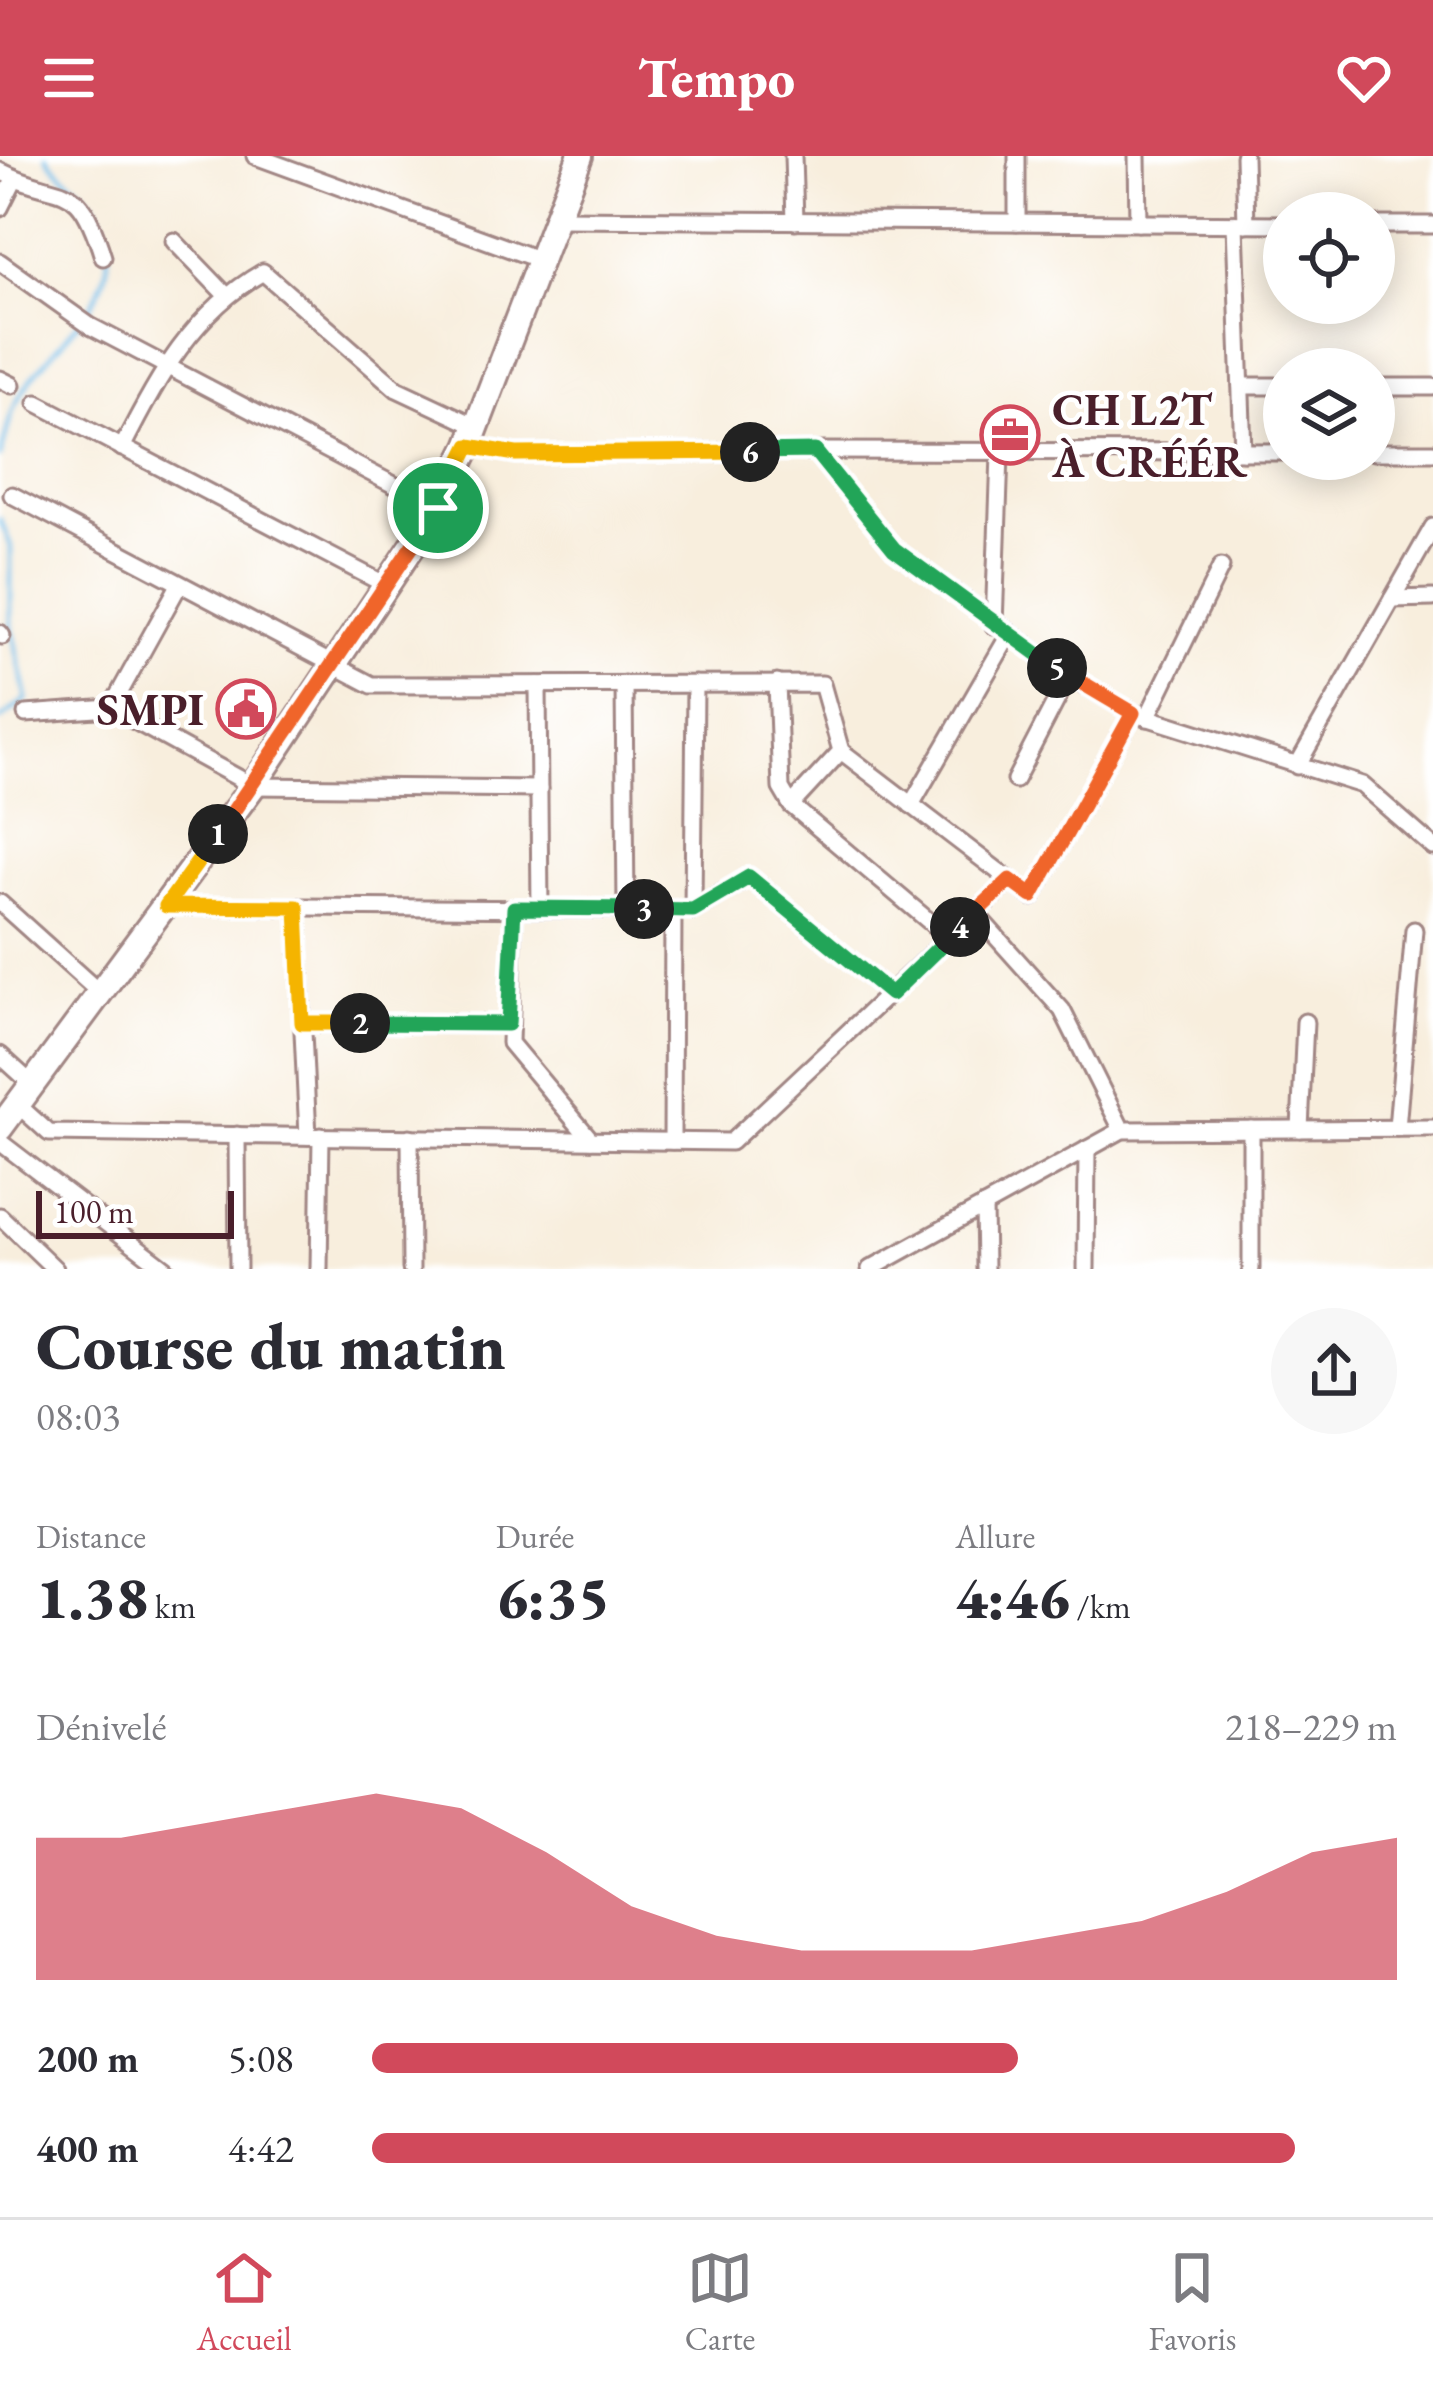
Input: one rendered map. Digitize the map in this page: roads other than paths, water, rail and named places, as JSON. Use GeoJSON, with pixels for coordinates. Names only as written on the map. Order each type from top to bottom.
{"type":"FeatureCollection","features":[{"type":"Feature","properties":{"kind":"main road"},"geometry":{"type":"LineString","coordinates":[[0,1128],[253,785],[438,508],[473,436],[580,156]]}},
{"type":"Feature","properties":{"kind":"street"},"geometry":{"type":"LineString","coordinates":[[256,156],[540,260]]}},
{"type":"Feature","properties":{"kind":"street"},"geometry":{"type":"LineString","coordinates":[[793,156],[795,221]]}},
{"type":"Feature","properties":{"kind":"street"},"geometry":{"type":"LineString","coordinates":[[1017,156],[1017,222]]}},
{"type":"Feature","properties":{"kind":"street"},"geometry":{"type":"LineString","coordinates":[[1137,156],[1138,223]]}},
{"type":"Feature","properties":{"kind":"street"},"geometry":{"type":"LineString","coordinates":[[1243,452],[1240,224],[1244,156]]}},
{"type":"Feature","properties":{"kind":"street"},"geometry":{"type":"LineString","coordinates":[[0,208],[7,174],[64,188],[93,224],[103,257]]}},
{"type":"Feature","properties":{"kind":"street"},"geometry":{"type":"LineString","coordinates":[[556,219],[1263,224]]}},
{"type":"Feature","properties":{"kind":"street"},"geometry":{"type":"LineString","coordinates":[[1395,225],[1433,225]]}},
{"type":"Feature","properties":{"kind":"street"},"geometry":{"type":"LineString","coordinates":[[174,242],[226,295]]}},
{"type":"Feature","properties":{"kind":"street"},"geometry":{"type":"LineString","coordinates":[[0,262],[83,321],[438,508]]}},
{"type":"Feature","properties":{"kind":"street"},"geometry":{"type":"LineString","coordinates":[[122,448],[164,364],[226,295],[268,274],[398,389],[473,436],[516,454],[1263,452]]}},
{"type":"Feature","properties":{"kind":"street"},"geometry":{"type":"LineString","coordinates":[[1241,386],[1263,386]]}},
{"type":"Feature","properties":{"kind":"street"},"geometry":{"type":"LineString","coordinates":[[1395,387],[1433,387]]}},
{"type":"Feature","properties":{"kind":"street"},"geometry":{"type":"LineString","coordinates":[[37,403],[388,586]]}},
{"type":"Feature","properties":{"kind":"street"},"geometry":{"type":"LineString","coordinates":[[815,451],[894,549],[1069,676],[1140,716],[1362,785],[1433,847]]}},
{"type":"Feature","properties":{"kind":"street"},"geometry":{"type":"LineString","coordinates":[[1395,452],[1433,452]]}},
{"type":"Feature","properties":{"kind":"street"},"geometry":{"type":"LineString","coordinates":[[911,805],[1002,630],[1000,454]]}},
{"type":"Feature","properties":{"kind":"street"},"geometry":{"type":"LineString","coordinates":[[12,495],[372,685],[822,684],[841,752],[1032,896],[1140,716],[1221,567]]}},
{"type":"Feature","properties":{"kind":"street"},"geometry":{"type":"LineString","coordinates":[[1297,766],[1433,527]]}},
{"type":"Feature","properties":{"kind":"street"},"geometry":{"type":"LineString","coordinates":[[111,708],[179,585]]}},
{"type":"Feature","properties":{"kind":"street"},"geometry":{"type":"LineString","coordinates":[[1392,599],[1433,598]]}},
{"type":"Feature","properties":{"kind":"street"},"geometry":{"type":"LineString","coordinates":[[1015,780],[1069,676]]}},
{"type":"Feature","properties":{"kind":"street"},"geometry":{"type":"LineString","coordinates":[[777,683],[781,788],[791,805],[949,938]]}},
{"type":"Feature","properties":{"kind":"street"},"geometry":{"type":"LineString","coordinates":[[624,684],[626,909]]}},
{"type":"Feature","properties":{"kind":"street"},"geometry":{"type":"LineString","coordinates":[[538,685],[540,909]]}},
{"type":"Feature","properties":{"kind":"street"},"geometry":{"type":"LineString","coordinates":[[693,910],[694,685]]}},
{"type":"Feature","properties":{"kind":"street"},"geometry":{"type":"LineString","coordinates":[[26,714],[111,708],[253,785],[539,789]]}},
{"type":"Feature","properties":{"kind":"street"},"geometry":{"type":"LineString","coordinates":[[791,805],[841,752]]}},
{"type":"Feature","properties":{"kind":"street"},"geometry":{"type":"LineString","coordinates":[[166,906],[693,910],[749,877],[891,994]]}},
{"type":"Feature","properties":{"kind":"street"},"geometry":{"type":"LineString","coordinates":[[0,1055],[49,1133],[731,1142],[1010,880]]}},
{"type":"Feature","properties":{"kind":"street"},"geometry":{"type":"LineString","coordinates":[[0,903],[101,994]]}},
{"type":"Feature","properties":{"kind":"street"},"geometry":{"type":"LineString","coordinates":[[297,907],[319,1269]]}},
{"type":"Feature","properties":{"kind":"street"},"geometry":{"type":"LineString","coordinates":[[514,908],[508,1024],[519,1059],[590,1140]]}},
{"type":"Feature","properties":{"kind":"street"},"geometry":{"type":"LineString","coordinates":[[672,1141],[674,910]]}},
{"type":"Feature","properties":{"kind":"street"},"geometry":{"type":"LineString","coordinates":[[975,913],[1062,1010],[1122,1130]]}},
{"type":"Feature","properties":{"kind":"street"},"geometry":{"type":"LineString","coordinates":[[1396,1128],[1414,930]]}},
{"type":"Feature","properties":{"kind":"street"},"geometry":{"type":"LineString","coordinates":[[1300,1129],[1305,1022]]}},
{"type":"Feature","properties":{"kind":"street"},"geometry":{"type":"LineString","coordinates":[[302,1023],[508,1024]]}},
{"type":"Feature","properties":{"kind":"street"},"geometry":{"type":"LineString","coordinates":[[870,1269],[1122,1130],[1433,1128]]}},
{"type":"Feature","properties":{"kind":"street"},"geometry":{"type":"LineString","coordinates":[[1251,1129],[1251,1269]]}},
{"type":"Feature","properties":{"kind":"street"},"geometry":{"type":"LineString","coordinates":[[237,1135],[238,1269]]}},
{"type":"Feature","properties":{"kind":"street"},"geometry":{"type":"LineString","coordinates":[[410,1137],[411,1269]]}},
{"type":"Feature","properties":{"kind":"street"},"geometry":{"type":"LineString","coordinates":[[0,1142],[166,1269]]}},
{"type":"Feature","properties":{"kind":"street"},"geometry":{"type":"LineString","coordinates":[[1087,1269],[1088,1149]]}},
{"type":"Feature","properties":{"kind":"street"},"geometry":{"type":"LineString","coordinates":[[984,1207],[985,1269]]}},
{"type":"Feature","properties":{"kind":"street"},"geometry":{"type":"LineString","coordinates":[[0,1216],[55,1269]]}},
{"type":"Feature","properties":{"kind":"waterway"},"geometry":{"type":"LineString","coordinates":[[0,457],[16,403],[85,314],[107,267],[107,240],[97,210],[47,156]]}},
{"type":"Feature","properties":{"kind":"waterway"},"geometry":{"type":"LineString","coordinates":[[0,519],[11,546],[11,624],[27,699],[0,720]]}},
{"type":"Feature","properties":{"kind":"place","name":"CH L2T À CRÉÉR"},"geometry":{"type":"Point","coordinates":[1010,435]}},
{"type":"Feature","properties":{"kind":"place","name":"SMPI"},"geometry":{"type":"Point","coordinates":[246,709]}}]}
